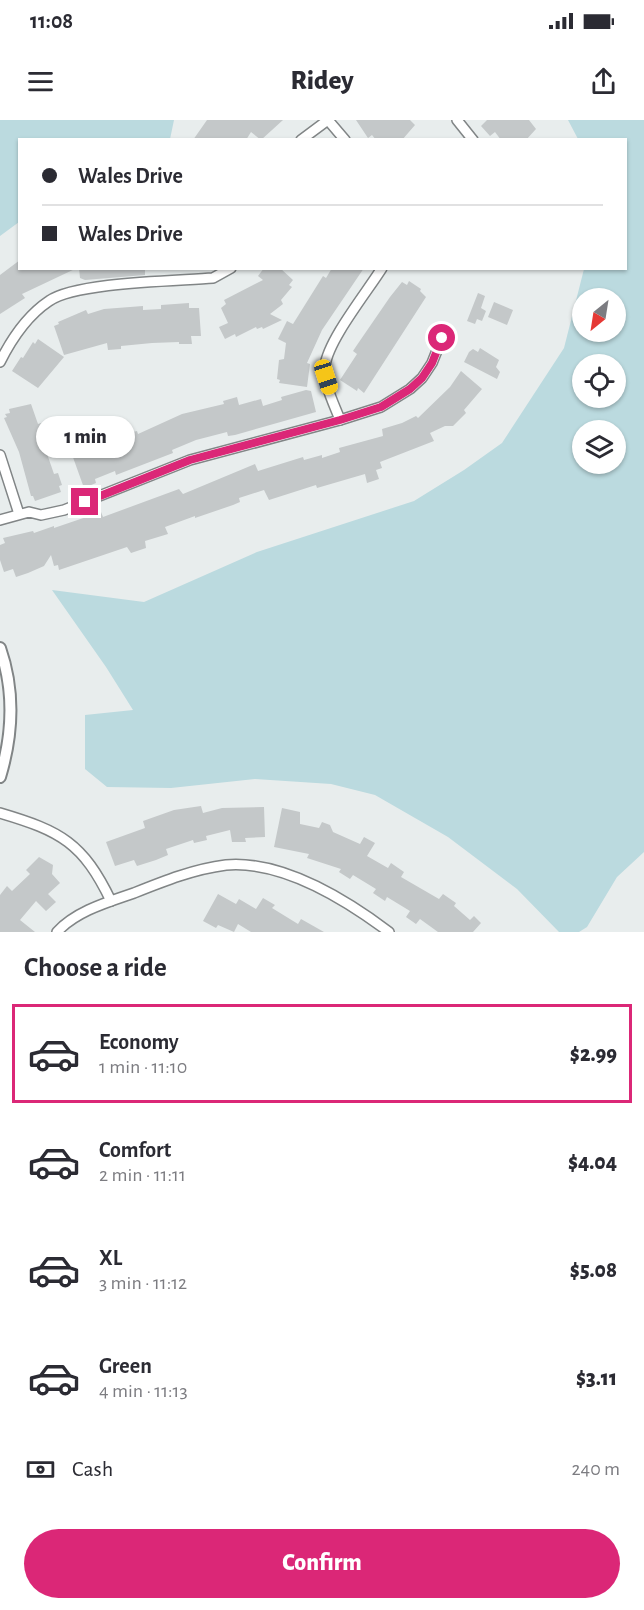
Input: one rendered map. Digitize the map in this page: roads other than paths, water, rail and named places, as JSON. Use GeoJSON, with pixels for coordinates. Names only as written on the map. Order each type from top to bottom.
{"type":"FeatureCollection","features":[{"type":"Feature","properties":{"kind":"street"},"geometry":{"type":"LineString","coordinates":[[304,138],[328,120],[343,138]]}},
{"type":"Feature","properties":{"kind":"street"},"geometry":{"type":"LineString","coordinates":[[457,120],[471,138]]}},
{"type":"Feature","properties":{"kind":"street"},"geometry":{"type":"LineString","coordinates":[[0,362],[10,343],[37,311],[50,300],[77,290],[213,278],[227,270]]}},
{"type":"Feature","properties":{"kind":"street"},"geometry":{"type":"LineString","coordinates":[[340,420],[326,377],[325,367],[329,349],[381,270]]}},
{"type":"Feature","properties":{"kind":"street"},"geometry":{"type":"LineString","coordinates":[[0,520],[29,512],[41,515],[64,510],[190,460],[381,407],[410,389],[422,378],[432,363],[442,338]]}},
{"type":"Feature","properties":{"kind":"street"},"geometry":{"type":"LineString","coordinates":[[0,455],[19,514]]}},
{"type":"Feature","properties":{"kind":"street"},"geometry":{"type":"LineString","coordinates":[[0,648],[11,695],[9,748],[0,777]]}},
{"type":"Feature","properties":{"kind":"street"},"geometry":{"type":"LineString","coordinates":[[0,813],[38,825],[71,843],[96,871],[111,901]]}},
{"type":"Feature","properties":{"kind":"street"},"geometry":{"type":"LineString","coordinates":[[57,932],[84,913],[111,901],[185,873],[227,865],[256,867],[302,879],[373,920],[389,932]]}}]}
